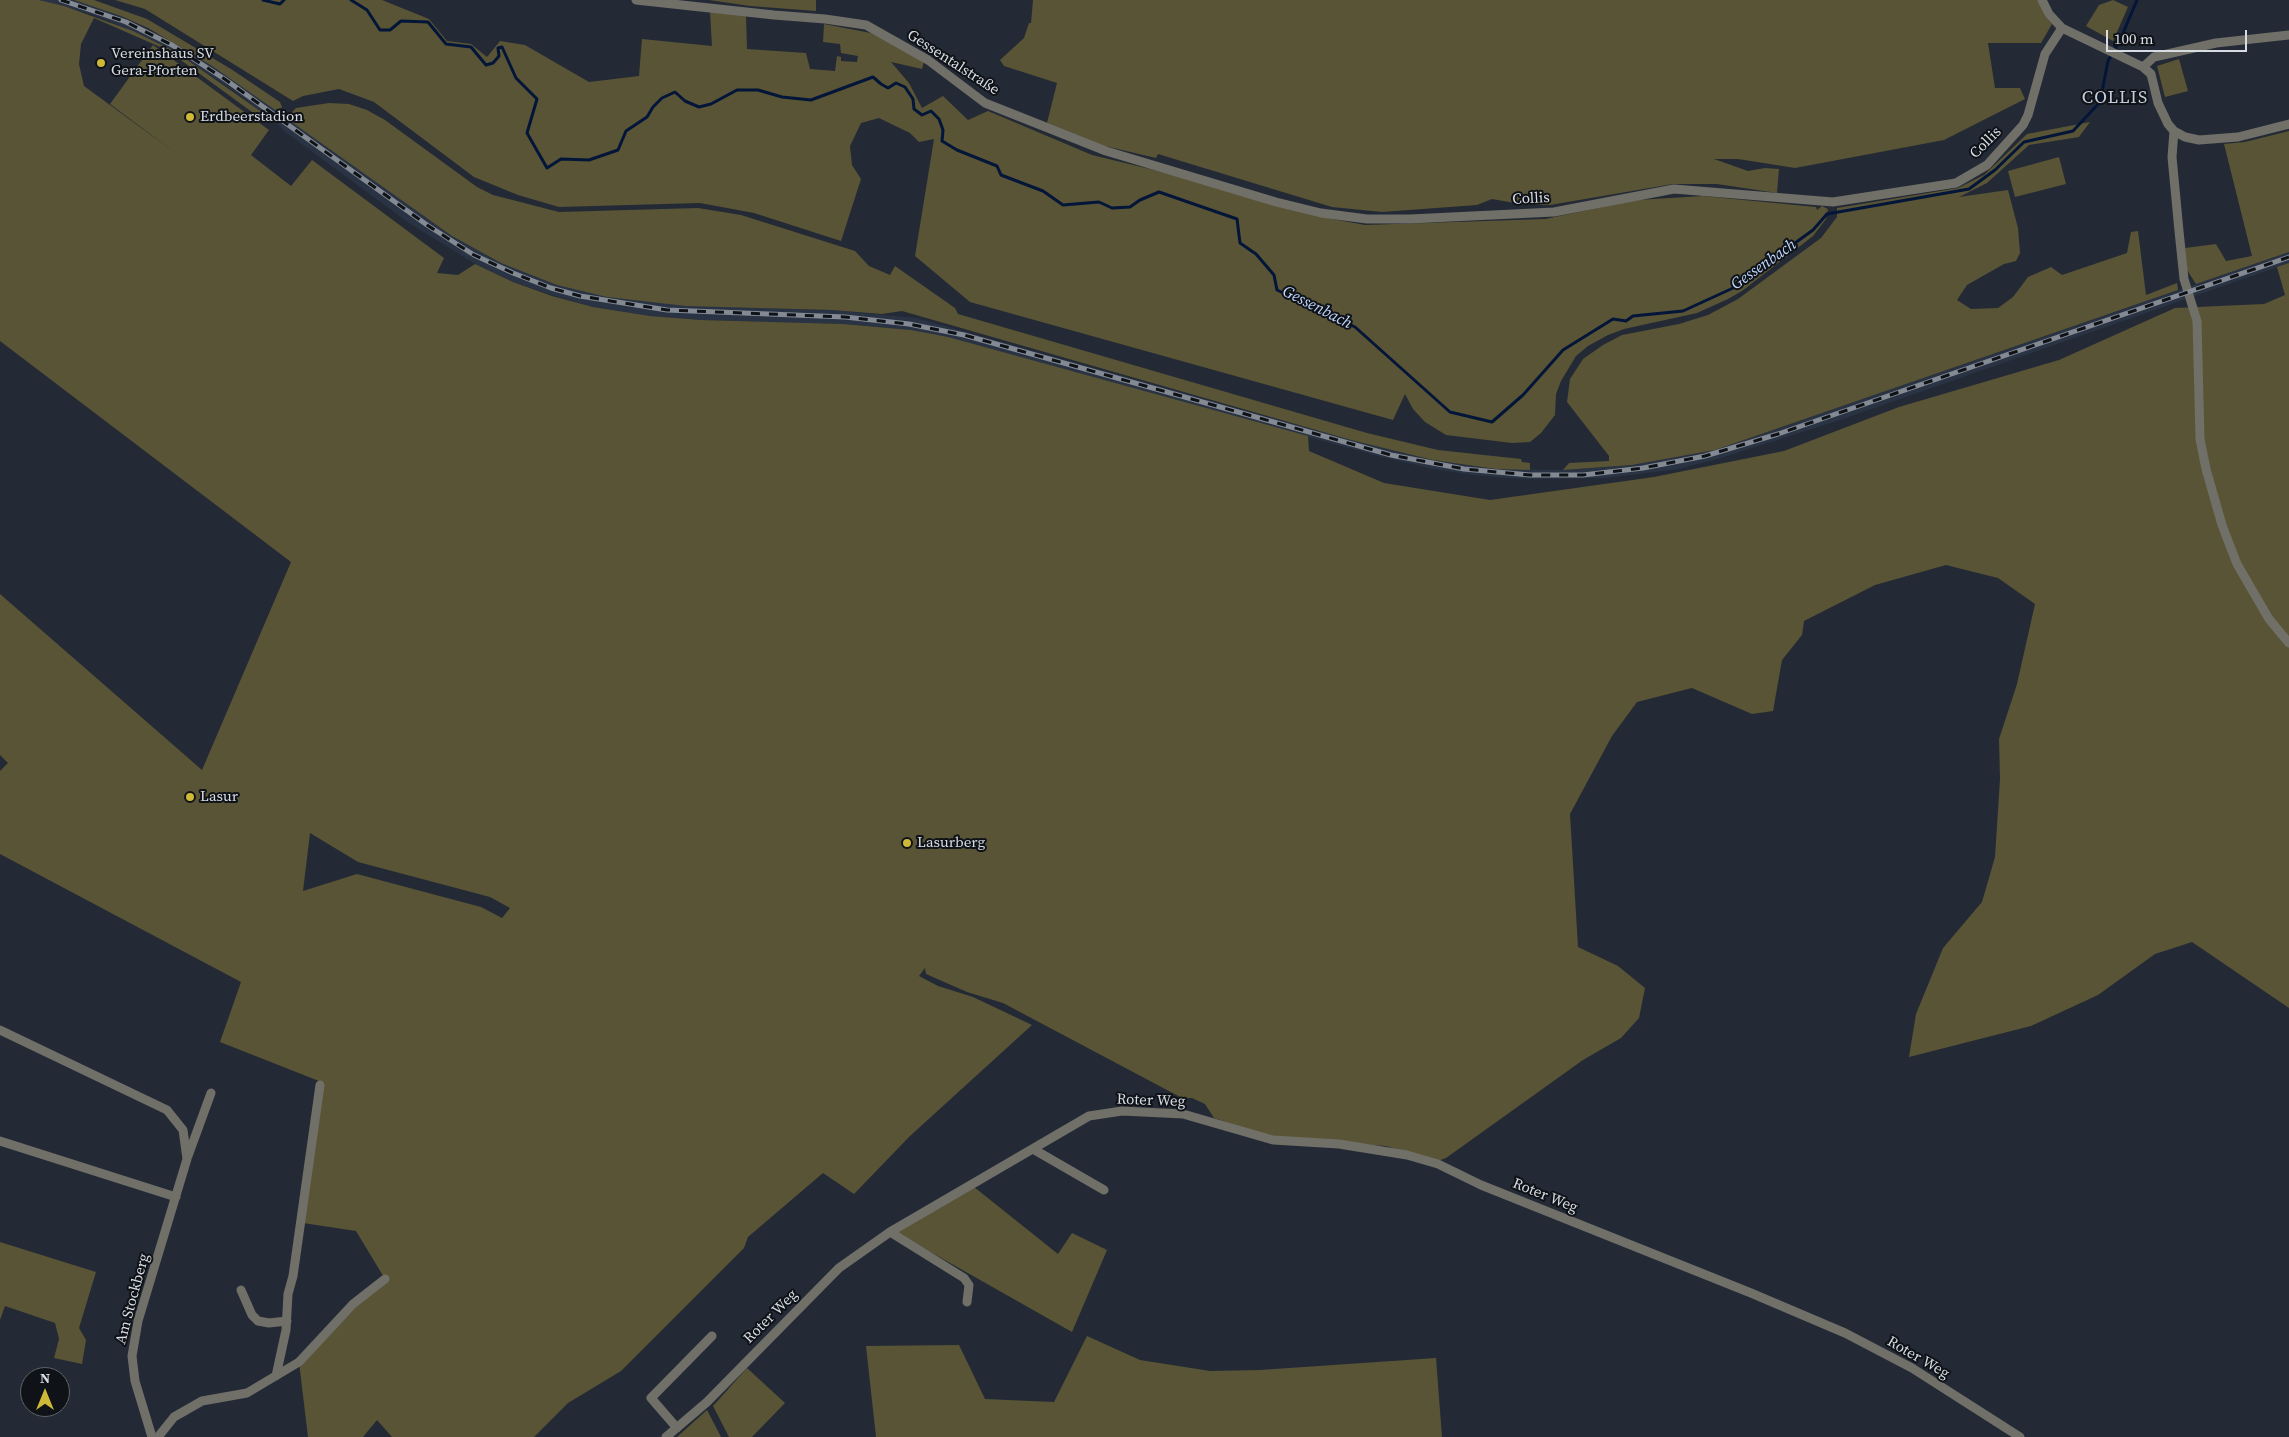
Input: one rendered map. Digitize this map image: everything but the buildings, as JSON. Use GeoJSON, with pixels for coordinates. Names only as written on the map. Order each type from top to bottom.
{"type":"FeatureCollection","features":[{"type":"Feature","properties":{"kind":"street","name":"Gessentalstraße"},"geometry":{"type":"LineString","coordinates":[[636,0],[774,16],[825,19],[866,25],[928,60],[984,103],[1106,151],[1276,202]]}},
{"type":"Feature","properties":{"kind":"street"},"geometry":{"type":"LineString","coordinates":[[2042,0],[2049,14],[2062,28],[2123,57],[2151,74],[2158,103],[2168,124],[2174,131],[2185,137],[2199,140],[2238,137],[2289,124]]}},
{"type":"Feature","properties":{"kind":"street","name":"Collis"},"geometry":{"type":"LineString","coordinates":[[1276,202],[1321,213],[1367,219],[1410,219],[1554,212],[1674,188],[1834,202],[1956,183],[1987,165],[2023,125],[2028,115],[2045,54],[2062,28]]}},
{"type":"Feature","properties":{"kind":"street"},"geometry":{"type":"LineString","coordinates":[[2142,67],[2154,57],[2207,45],[2289,35]]}},
{"type":"Feature","properties":{"kind":"street"},"geometry":{"type":"LineString","coordinates":[[2174,131],[2172,157],[2178,231],[2184,279],[2196,321],[2200,439],[2206,469],[2219,516],[2237,564],[2269,619],[2289,643]]}},
{"type":"Feature","properties":{"kind":"street","name":"Am Stockberg"},"geometry":{"type":"LineString","coordinates":[[0,1030],[167,1110],[183,1130],[187,1159]]}},
{"type":"Feature","properties":{"kind":"street"},"geometry":{"type":"LineString","coordinates":[[276,1376],[287,1321],[288,1294],[293,1276],[320,1085]]}},
{"type":"Feature","properties":{"kind":"street","name":"Am Stockberg"},"geometry":{"type":"LineString","coordinates":[[152,1437],[135,1381],[132,1356],[138,1321],[187,1159],[211,1092]]}},
{"type":"Feature","properties":{"kind":"street","name":"Roter Weg"},"geometry":{"type":"LineString","coordinates":[[666,1437],[707,1402],[839,1268],[890,1232],[1089,1116],[1122,1111],[1183,1114],[1274,1140],[1338,1144],[1414,1157],[1438,1164],[1481,1185],[1751,1293],[1845,1333],[1912,1368],[2020,1437]]}},
{"type":"Feature","properties":{"kind":"street"},"geometry":{"type":"LineString","coordinates":[[0,1141],[176,1197]]}},
{"type":"Feature","properties":{"kind":"street"},"geometry":{"type":"LineString","coordinates":[[1033,1149],[1104,1190]]}},
{"type":"Feature","properties":{"kind":"street"},"geometry":{"type":"LineString","coordinates":[[890,1232],[964,1278],[969,1285],[967,1302]]}},
{"type":"Feature","properties":{"kind":"street"},"geometry":{"type":"LineString","coordinates":[[158,1437],[174,1417],[202,1400],[247,1393],[299,1362],[353,1304],[385,1279]]}},
{"type":"Feature","properties":{"kind":"street"},"geometry":{"type":"LineString","coordinates":[[241,1290],[252,1315],[258,1321],[269,1323],[287,1321]]}},
{"type":"Feature","properties":{"kind":"street"},"geometry":{"type":"LineString","coordinates":[[677,1428],[652,1398],[712,1336]]}},
{"type":"Feature","properties":{"kind":"shaded area"},"geometry":{"type":"Polygon","coordinates":[[[0,0],[39,0],[64,6],[133,31],[176,52],[273,120],[267,123],[167,50],[94,18],[81,44],[79,64],[84,86],[177,154],[110,104],[153,45],[269,130],[251,155],[291,186],[312,160],[444,258],[437,273],[458,275],[475,264],[513,282],[552,296],[593,307],[650,316],[701,320],[843,324],[911,330],[948,337],[1308,436],[1309,451],[1384,483],[1490,500],[1654,477],[1784,451],[1899,407],[2059,360],[2175,308],[2264,304],[2285,295],[2277,267],[2289,263],[2289,1008],[2192,942],[2155,954],[2098,995],[2031,1026],[1909,1057],[1916,1014],[1943,948],[1982,902],[1995,857],[2000,779],[1999,739],[2017,684],[2035,604],[1998,578],[1946,565],[1875,585],[1804,621],[1802,635],[1782,660],[1773,711],[1752,714],[1692,688],[1637,702],[1612,736],[1570,814],[1578,947],[1618,966],[1645,988],[1639,1018],[1621,1038],[1583,1060],[1446,1158],[1438,1161],[1386,1146],[1273,1137],[1214,1118],[1205,1104],[1192,1098],[1182,1098],[1003,1003],[967,992],[926,974],[925,968],[919,976],[938,986],[973,997],[1032,1025],[910,1136],[854,1194],[823,1173],[748,1237],[744,1248],[621,1371],[568,1403],[534,1437],[392,1437],[377,1420],[363,1437],[308,1437],[299,1362],[385,1279],[356,1231],[303,1223],[324,1083],[220,1042],[241,982],[0,854],[0,771],[8,763],[0,755],[0,594],[202,770],[291,562],[0,341],[0,0]],[[310,833],[303,891],[357,874],[481,907],[502,918],[510,908],[490,897],[358,862],[310,833]]]}},
{"type":"Feature","properties":{"kind":"shaded area"},"geometry":{"type":"Polygon","coordinates":[[[39,0],[74,0],[94,6],[121,16],[177,44],[246,88],[452,236],[501,263],[766,308],[832,310],[916,318],[1351,440],[1433,460],[1496,469],[1563,470],[1632,465],[1715,450],[2289,252],[2289,263],[1840,420],[1721,458],[1678,469],[1606,478],[1520,479],[1475,475],[1433,469],[1375,455],[911,330],[843,324],[701,320],[650,316],[593,307],[552,295],[513,282],[475,264],[409,223],[284,131],[241,96],[176,52],[94,15],[39,0]]]}},
{"type":"Feature","properties":{"kind":"shaded area"},"geometry":{"type":"Polygon","coordinates":[[[74,0],[94,0],[147,19],[231,69],[280,102],[282,107],[278,112],[212,66],[148,28],[121,16],[74,0]]]}},
{"type":"Feature","properties":{"kind":"shaded area"},"geometry":{"type":"Polygon","coordinates":[[[115,0],[382,0],[429,19],[447,41],[471,44],[487,57],[500,41],[525,45],[589,82],[639,76],[642,39],[712,46],[710,12],[746,15],[747,49],[806,53],[810,69],[835,71],[837,56],[841,57],[841,61],[857,62],[858,56],[841,53],[840,44],[823,42],[824,24],[876,34],[924,61],[922,69],[891,62],[909,83],[922,108],[943,96],[968,120],[988,111],[1092,155],[1195,180],[1327,218],[1365,225],[1545,219],[1637,200],[1703,196],[1816,207],[1817,210],[1822,206],[1828,209],[1826,219],[1813,236],[1742,291],[1728,299],[1697,313],[1624,329],[1588,346],[1576,356],[1561,381],[1556,394],[1555,415],[1541,433],[1530,442],[1512,443],[1446,435],[1425,422],[1413,409],[1405,394],[1393,420],[970,302],[915,256],[934,139],[919,142],[910,133],[879,118],[861,123],[850,146],[852,165],[861,179],[841,241],[754,213],[700,203],[559,207],[518,195],[474,177],[374,102],[339,89],[303,96],[293,101],[145,9],[115,0]]]}},
{"type":"Feature","properties":{"kind":"shaded area"},"geometry":{"type":"Polygon","coordinates":[[[709,0],[816,0],[816,11],[750,6],[709,0]]]}},
{"type":"Feature","properties":{"kind":"shaded area"},"geometry":{"type":"Polygon","coordinates":[[[1033,0],[2039,0],[2045,16],[2052,24],[2041,43],[1988,43],[1995,88],[2020,88],[2025,99],[1944,140],[1795,168],[1738,159],[1714,159],[1748,171],[1765,168],[1779,169],[1777,193],[1717,184],[1673,184],[1550,205],[1526,205],[1492,199],[1477,205],[1382,212],[1332,207],[1158,154],[1156,158],[1105,146],[1047,123],[1057,83],[1004,66],[1000,60],[1024,38],[1029,23],[1031,23],[1033,0]]]}},
{"type":"Feature","properties":{"kind":"shaded area"},"geometry":{"type":"Polygon","coordinates":[[[2113,0],[2128,7],[2113,41],[2086,26],[2099,5],[2113,0]]]}},
{"type":"Feature","properties":{"kind":"shaded area"},"geometry":{"type":"Polygon","coordinates":[[[2179,59],[2188,91],[2165,97],[2157,66],[2179,59]]]}},
{"type":"Feature","properties":{"kind":"shaded area"},"geometry":{"type":"Polygon","coordinates":[[[329,103],[349,104],[367,110],[385,120],[477,187],[493,195],[559,212],[698,208],[741,215],[855,251],[869,266],[890,275],[895,266],[955,308],[958,314],[1367,433],[1438,450],[1521,459],[1522,462],[1530,463],[1530,470],[1496,469],[1433,460],[1351,440],[902,311],[882,314],[832,310],[686,306],[607,297],[557,285],[501,263],[452,236],[286,118],[296,108],[329,103]]]}},
{"type":"Feature","properties":{"kind":"shaded area"},"geometry":{"type":"Polygon","coordinates":[[[2090,122],[2079,137],[2029,145],[1987,183],[1959,197],[2008,190],[2018,228],[2020,253],[2016,261],[2004,264],[1967,285],[1957,300],[1971,309],[1998,308],[2013,297],[2028,277],[2051,267],[2062,275],[2127,253],[2131,232],[2138,231],[2146,295],[2177,283],[2178,290],[1715,450],[1632,465],[1563,470],[1569,463],[1609,461],[1609,456],[1567,402],[1570,379],[1583,359],[1603,345],[1622,335],[1679,324],[1708,315],[1738,299],[1821,238],[1837,217],[1837,208],[1958,188],[1984,175],[2027,134],[2090,122]]]}},
{"type":"Feature","properties":{"kind":"shaded area"},"geometry":{"type":"Polygon","coordinates":[[[2289,131],[2289,252],[2196,284],[2187,270],[2185,248],[2216,244],[2226,261],[2252,256],[2224,144],[2245,142],[2289,131]]]}},
{"type":"Feature","properties":{"kind":"shaded area"},"geometry":{"type":"Polygon","coordinates":[[[2059,157],[2066,184],[2015,197],[2008,171],[2059,157]]]}},
{"type":"Feature","properties":{"kind":"shaded area"},"geometry":{"type":"Polygon","coordinates":[[[974,1187],[1058,1254],[1072,1233],[1107,1250],[1072,1332],[897,1233],[974,1187]]]}},
{"type":"Feature","properties":{"kind":"shaded area"},"geometry":{"type":"Polygon","coordinates":[[[0,1242],[96,1272],[79,1328],[86,1340],[82,1364],[54,1358],[59,1339],[55,1323],[5,1306],[0,1320],[0,1242]]]}},
{"type":"Feature","properties":{"kind":"shaded area"},"geometry":{"type":"Polygon","coordinates":[[[1087,1336],[1140,1360],[1210,1371],[1260,1370],[1436,1358],[1442,1437],[876,1437],[866,1346],[959,1345],[985,1399],[1054,1402],[1087,1336]]]}},
{"type":"Feature","properties":{"kind":"shaded area"},"geometry":{"type":"Polygon","coordinates":[[[747,1368],[785,1403],[752,1437],[729,1437],[713,1406],[747,1368]]]}},
{"type":"Feature","properties":{"kind":"shaded area"},"geometry":{"type":"Polygon","coordinates":[[[707,1410],[721,1437],[677,1437],[707,1410]]]}},
{"type":"Feature","properties":{"kind":"waterway","name":"Gessenbach"},"geometry":{"type":"LineString","coordinates":[[263,0],[280,4],[284,0]]}},
{"type":"Feature","properties":{"kind":"waterway","name":"Gessenbach"},"geometry":{"type":"LineString","coordinates":[[351,0],[367,10],[380,30],[390,30],[401,21],[428,22],[446,44],[471,47],[486,65],[493,63],[499,56],[498,48],[502,47],[516,78],[537,99],[527,133],[547,168],[561,159],[589,160],[618,150],[626,131],[647,117],[662,98],[675,92],[685,101],[699,107],[711,104],[737,90],[758,90],[782,97],[811,100],[873,77],[888,88],[896,83],[905,87],[913,99],[914,109],[922,115],[931,111],[939,119],[943,130],[942,141],[957,150],[997,166],[1001,175],[1043,191],[1063,205],[1099,202],[1112,208],[1130,207],[1140,200],[1159,192],[1237,219],[1240,243],[1256,254],[1274,275],[1277,290],[1355,327],[1450,412],[1492,422],[1523,395],[1563,350],[1613,319],[1626,321],[1633,316],[1683,311],[1744,283],[1766,264],[1813,230],[1827,214],[1969,189],[1995,170],[2024,142],[2073,131],[2100,102],[2108,61],[2121,38],[2137,0]]}},
{"type":"Feature","properties":{"kind":"railway"},"geometry":{"type":"LineString","coordinates":[[61,0],[126,22],[172,45],[226,80],[427,225],[474,255],[551,288],[580,296],[667,310],[845,317],[909,324],[964,335],[1391,455],[1464,469],[1530,475],[1583,475],[1643,468],[1705,456],[1778,434],[2289,257]]}},
{"type":"Feature","properties":{"kind":"place","name":"Vereinshaus SV Gera-Pforten"},"geometry":{"type":"Point","coordinates":[101,63]}},
{"type":"Feature","properties":{"kind":"place","name":"Erdbeerstadion"},"geometry":{"type":"Point","coordinates":[190,117]}},
{"type":"Feature","properties":{"kind":"place","name":"Lasur"},"geometry":{"type":"Point","coordinates":[190,797]}},
{"type":"Feature","properties":{"kind":"place","name":"Lasurberg"},"geometry":{"type":"Point","coordinates":[907,843]}},
{"type":"Feature","properties":{"kind":"district","name":"COLLIS"},"geometry":{"type":"Point","coordinates":[2115,98]}}]}
